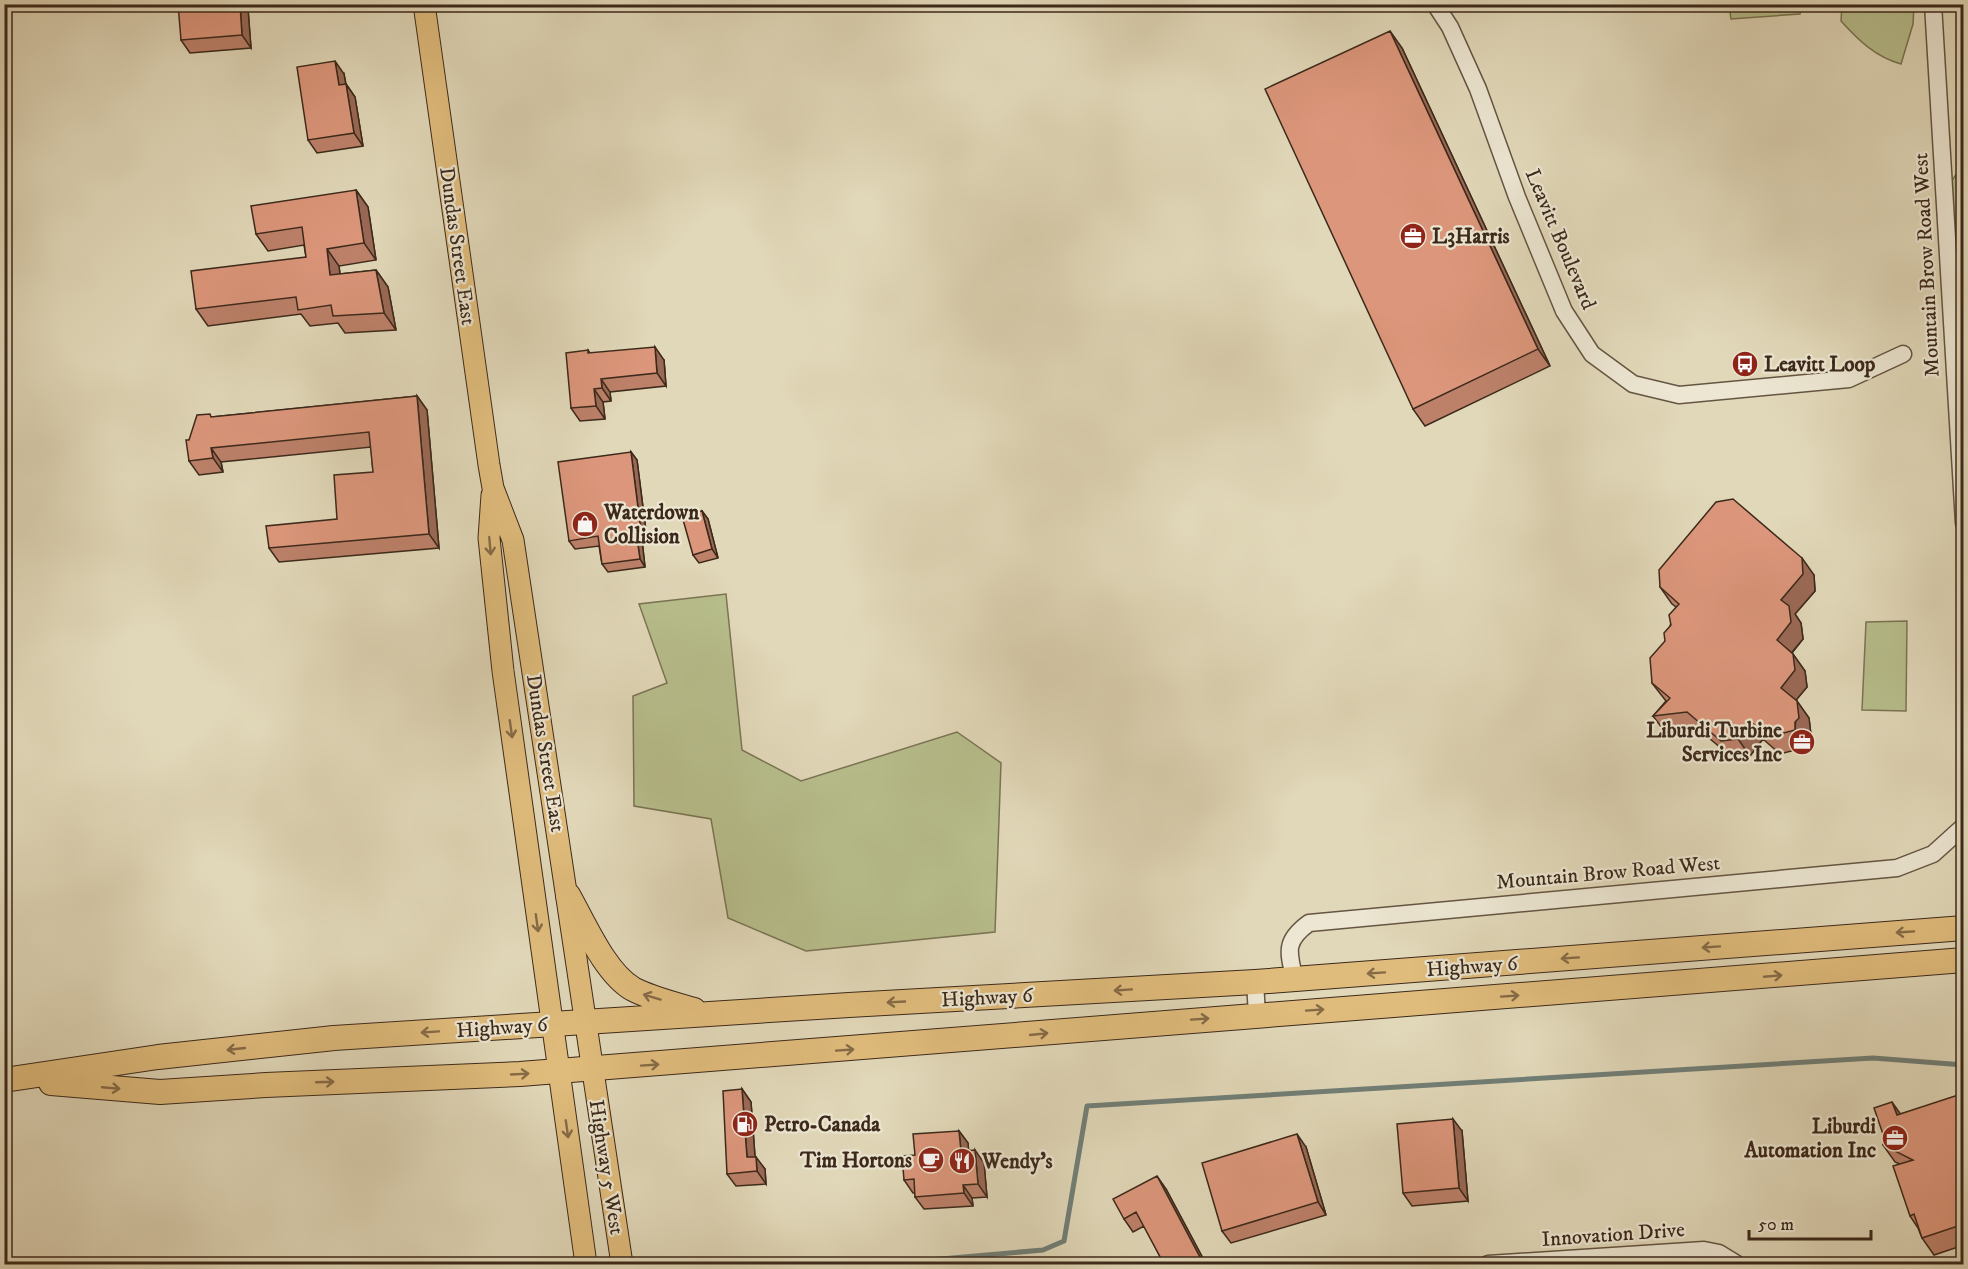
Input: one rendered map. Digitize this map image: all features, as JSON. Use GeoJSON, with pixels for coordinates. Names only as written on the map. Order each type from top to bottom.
{"type":"FeatureCollection","features":[{"type":"Feature","properties":{"kind":"highway"},"geometry":{"type":"LineString","coordinates":[[568,895],[604,957],[621,980],[643,994],[708,1015]]}},
{"type":"Feature","properties":{"kind":"highway","name":"Highway 6"},"geometry":{"type":"LineString","coordinates":[[8,1079],[158,1057],[334,1038],[551,1023],[1295,980],[1964,928]]}},
{"type":"Feature","properties":{"kind":"highway","name":"Highway 6"},"geometry":{"type":"LineString","coordinates":[[8,1079],[160,1092],[558,1072],[990,1039],[1257,1014],[1964,960]]}},
{"type":"Feature","properties":{"kind":"main road","name":"Dundas Street East"},"geometry":{"type":"LineString","coordinates":[[424,4],[493,488],[489,538],[503,671],[558,1072]]}},
{"type":"Feature","properties":{"kind":"main road","name":"Dundas Street East"},"geometry":{"type":"LineString","coordinates":[[493,488],[513,540],[586,1022]]}},
{"type":"Feature","properties":{"kind":"main road","name":"Highway 5 West"},"geometry":{"type":"LineString","coordinates":[[586,1022],[622,1264]]}},
{"type":"Feature","properties":{"kind":"main road","name":"Highway 5 West"},"geometry":{"type":"LineString","coordinates":[[558,1072],[586,1264]]}},
{"type":"Feature","properties":{"kind":"street","name":"Leavitt Boulevard"},"geometry":{"type":"LineString","coordinates":[[1435,4],[1450,27],[1478,90],[1516,197],[1564,311],[1592,354],[1633,384],[1679,395],[1849,379],[1903,354]]}},
{"type":"Feature","properties":{"kind":"street","name":"Mountain Brow Road West"},"geometry":{"type":"LineString","coordinates":[[1933,4],[1964,523]]}},
{"type":"Feature","properties":{"kind":"street","name":"Mountain Brow Road West"},"geometry":{"type":"LineString","coordinates":[[1295,980],[1289,955],[1291,939],[1309,923],[1897,868],[1933,854],[1964,826]]}},
{"type":"Feature","properties":{"kind":"street"},"geometry":{"type":"LineString","coordinates":[[1255,982],[1257,1014]]}},
{"type":"Feature","properties":{"kind":"street","name":"Innovation Drive"},"geometry":{"type":"LineString","coordinates":[[1488,1264],[1704,1250],[1719,1253],[1737,1264]]}},
{"type":"Feature","properties":{"kind":"green space"},"geometry":{"type":"Polygon","coordinates":[[[1729,4],[1801,5],[1800,14],[1731,19],[1729,4]]]}},
{"type":"Feature","properties":{"kind":"green space"},"geometry":{"type":"Polygon","coordinates":[[[1842,5],[1914,5],[1913,24],[1901,64],[1876,53],[1854,35],[1841,21],[1842,5]]]}},
{"type":"Feature","properties":{"kind":"green space"},"geometry":{"type":"Polygon","coordinates":[[[1963,164],[1963,355],[1961,355],[1945,191],[1963,164]]]}},
{"type":"Feature","properties":{"kind":"green space"},"geometry":{"type":"Polygon","coordinates":[[[726,594],[742,750],[801,781],[957,732],[1001,763],[995,932],[806,951],[728,918],[711,819],[634,806],[633,696],[667,683],[639,604],[726,594]]]}},
{"type":"Feature","properties":{"kind":"green space"},"geometry":{"type":"Polygon","coordinates":[[[1907,621],[1906,711],[1862,710],[1866,622],[1907,621]]]}},
{"type":"Feature","properties":{"kind":"building"},"geometry":{"type":"Polygon","coordinates":[[[178,4],[240,4],[242,35],[181,40],[178,4]]]}},
{"type":"Feature","properties":{"kind":"building","name":"L3Harris"},"geometry":{"type":"Polygon","coordinates":[[[1390,31],[1538,349],[1413,409],[1265,89],[1390,31]]]}},
{"type":"Feature","properties":{"kind":"building"},"geometry":{"type":"Polygon","coordinates":[[[335,61],[339,85],[346,84],[354,133],[308,140],[297,67],[335,61]]]}},
{"type":"Feature","properties":{"kind":"building"},"geometry":{"type":"Polygon","coordinates":[[[356,190],[364,243],[327,249],[330,275],[376,270],[384,313],[333,316],[331,305],[298,310],[296,297],[196,309],[191,271],[306,257],[302,227],[256,234],[251,206],[356,190]]]}},
{"type":"Feature","properties":{"kind":"building"},"geometry":{"type":"Polygon","coordinates":[[[655,347],[657,373],[601,379],[602,388],[594,389],[596,406],[571,408],[566,353],[655,347]]]}},
{"type":"Feature","properties":{"kind":"building"},"geometry":{"type":"Polygon","coordinates":[[[417,396],[429,534],[269,548],[266,526],[337,519],[334,475],[373,472],[369,432],[211,448],[213,458],[189,461],[186,440],[189,440],[197,415],[210,414],[211,417],[417,396]]]}},
{"type":"Feature","properties":{"kind":"building"},"geometry":{"type":"Polygon","coordinates":[[[631,452],[641,531],[636,531],[640,559],[602,564],[598,536],[569,541],[558,462],[631,452]]]}},
{"type":"Feature","properties":{"kind":"building"},"geometry":{"type":"Polygon","coordinates":[[[1733,499],[1802,558],[1803,574],[1781,600],[1789,606],[1791,622],[1777,640],[1793,654],[1795,670],[1781,688],[1797,701],[1799,718],[1795,722],[1795,730],[1769,737],[1751,722],[1738,739],[1721,741],[1687,712],[1653,716],[1670,698],[1652,683],[1650,658],[1665,641],[1664,633],[1671,625],[1669,615],[1679,604],[1660,587],[1659,570],[1716,502],[1733,499]]]}},
{"type":"Feature","properties":{"kind":"building"},"geometry":{"type":"Polygon","coordinates":[[[702,511],[712,549],[693,555],[682,516],[702,511]]]}},
{"type":"Feature","properties":{"kind":"building"},"geometry":{"type":"Polygon","coordinates":[[[742,1089],[747,1157],[756,1157],[757,1171],[727,1174],[723,1091],[742,1089]]]}},
{"type":"Feature","properties":{"kind":"building"},"geometry":{"type":"Polygon","coordinates":[[[1955,1096],[1964,1097],[1964,1224],[1922,1238],[1914,1214],[1910,1216],[1893,1166],[1913,1160],[1883,1145],[1885,1140],[1874,1108],[1892,1102],[1897,1115],[1955,1096]]]}},
{"type":"Feature","properties":{"kind":"building"},"geometry":{"type":"Polygon","coordinates":[[[1453,1119],[1459,1188],[1403,1193],[1397,1124],[1453,1119]]]}},
{"type":"Feature","properties":{"kind":"building"},"geometry":{"type":"Polygon","coordinates":[[[959,1131],[961,1151],[975,1150],[978,1184],[963,1185],[964,1193],[915,1197],[914,1179],[904,1180],[902,1156],[915,1155],[913,1134],[959,1131]]]}},
{"type":"Feature","properties":{"kind":"building"},"geometry":{"type":"Polygon","coordinates":[[[1297,1134],[1318,1202],[1222,1231],[1202,1163],[1297,1134]]]}},
{"type":"Feature","properties":{"kind":"building"},"geometry":{"type":"Polygon","coordinates":[[[1157,1176],[1202,1261],[1195,1264],[1164,1264],[1136,1212],[1124,1219],[1113,1199],[1157,1176]]]}},
{"type":"Feature","properties":{"kind":"waterway"},"geometry":{"type":"LineString","coordinates":[[884,1264],[1043,1250],[1064,1241],[1087,1106],[1873,1058],[1964,1065]]}},
{"type":"Feature","properties":{"kind":"place","name":"L3Harris"},"geometry":{"type":"Point","coordinates":[1413,236]}},
{"type":"Feature","properties":{"kind":"place","name":"Leavitt Loop"},"geometry":{"type":"Point","coordinates":[1745,364]}},
{"type":"Feature","properties":{"kind":"place","name":"Waterdown Collision"},"geometry":{"type":"Point","coordinates":[585,524]}},
{"type":"Feature","properties":{"kind":"place","name":"Liburdi Turbine Services Inc"},"geometry":{"type":"Point","coordinates":[1802,742]}},
{"type":"Feature","properties":{"kind":"place","name":"Petro-Canada"},"geometry":{"type":"Point","coordinates":[745,1124]}},
{"type":"Feature","properties":{"kind":"place","name":"Liburdi Automation Inc"},"geometry":{"type":"Point","coordinates":[1895,1138]}},
{"type":"Feature","properties":{"kind":"place","name":"Tim Hortons"},"geometry":{"type":"Point","coordinates":[931,1160]}},
{"type":"Feature","properties":{"kind":"place","name":"Wendy's"},"geometry":{"type":"Point","coordinates":[962,1161]}}]}
